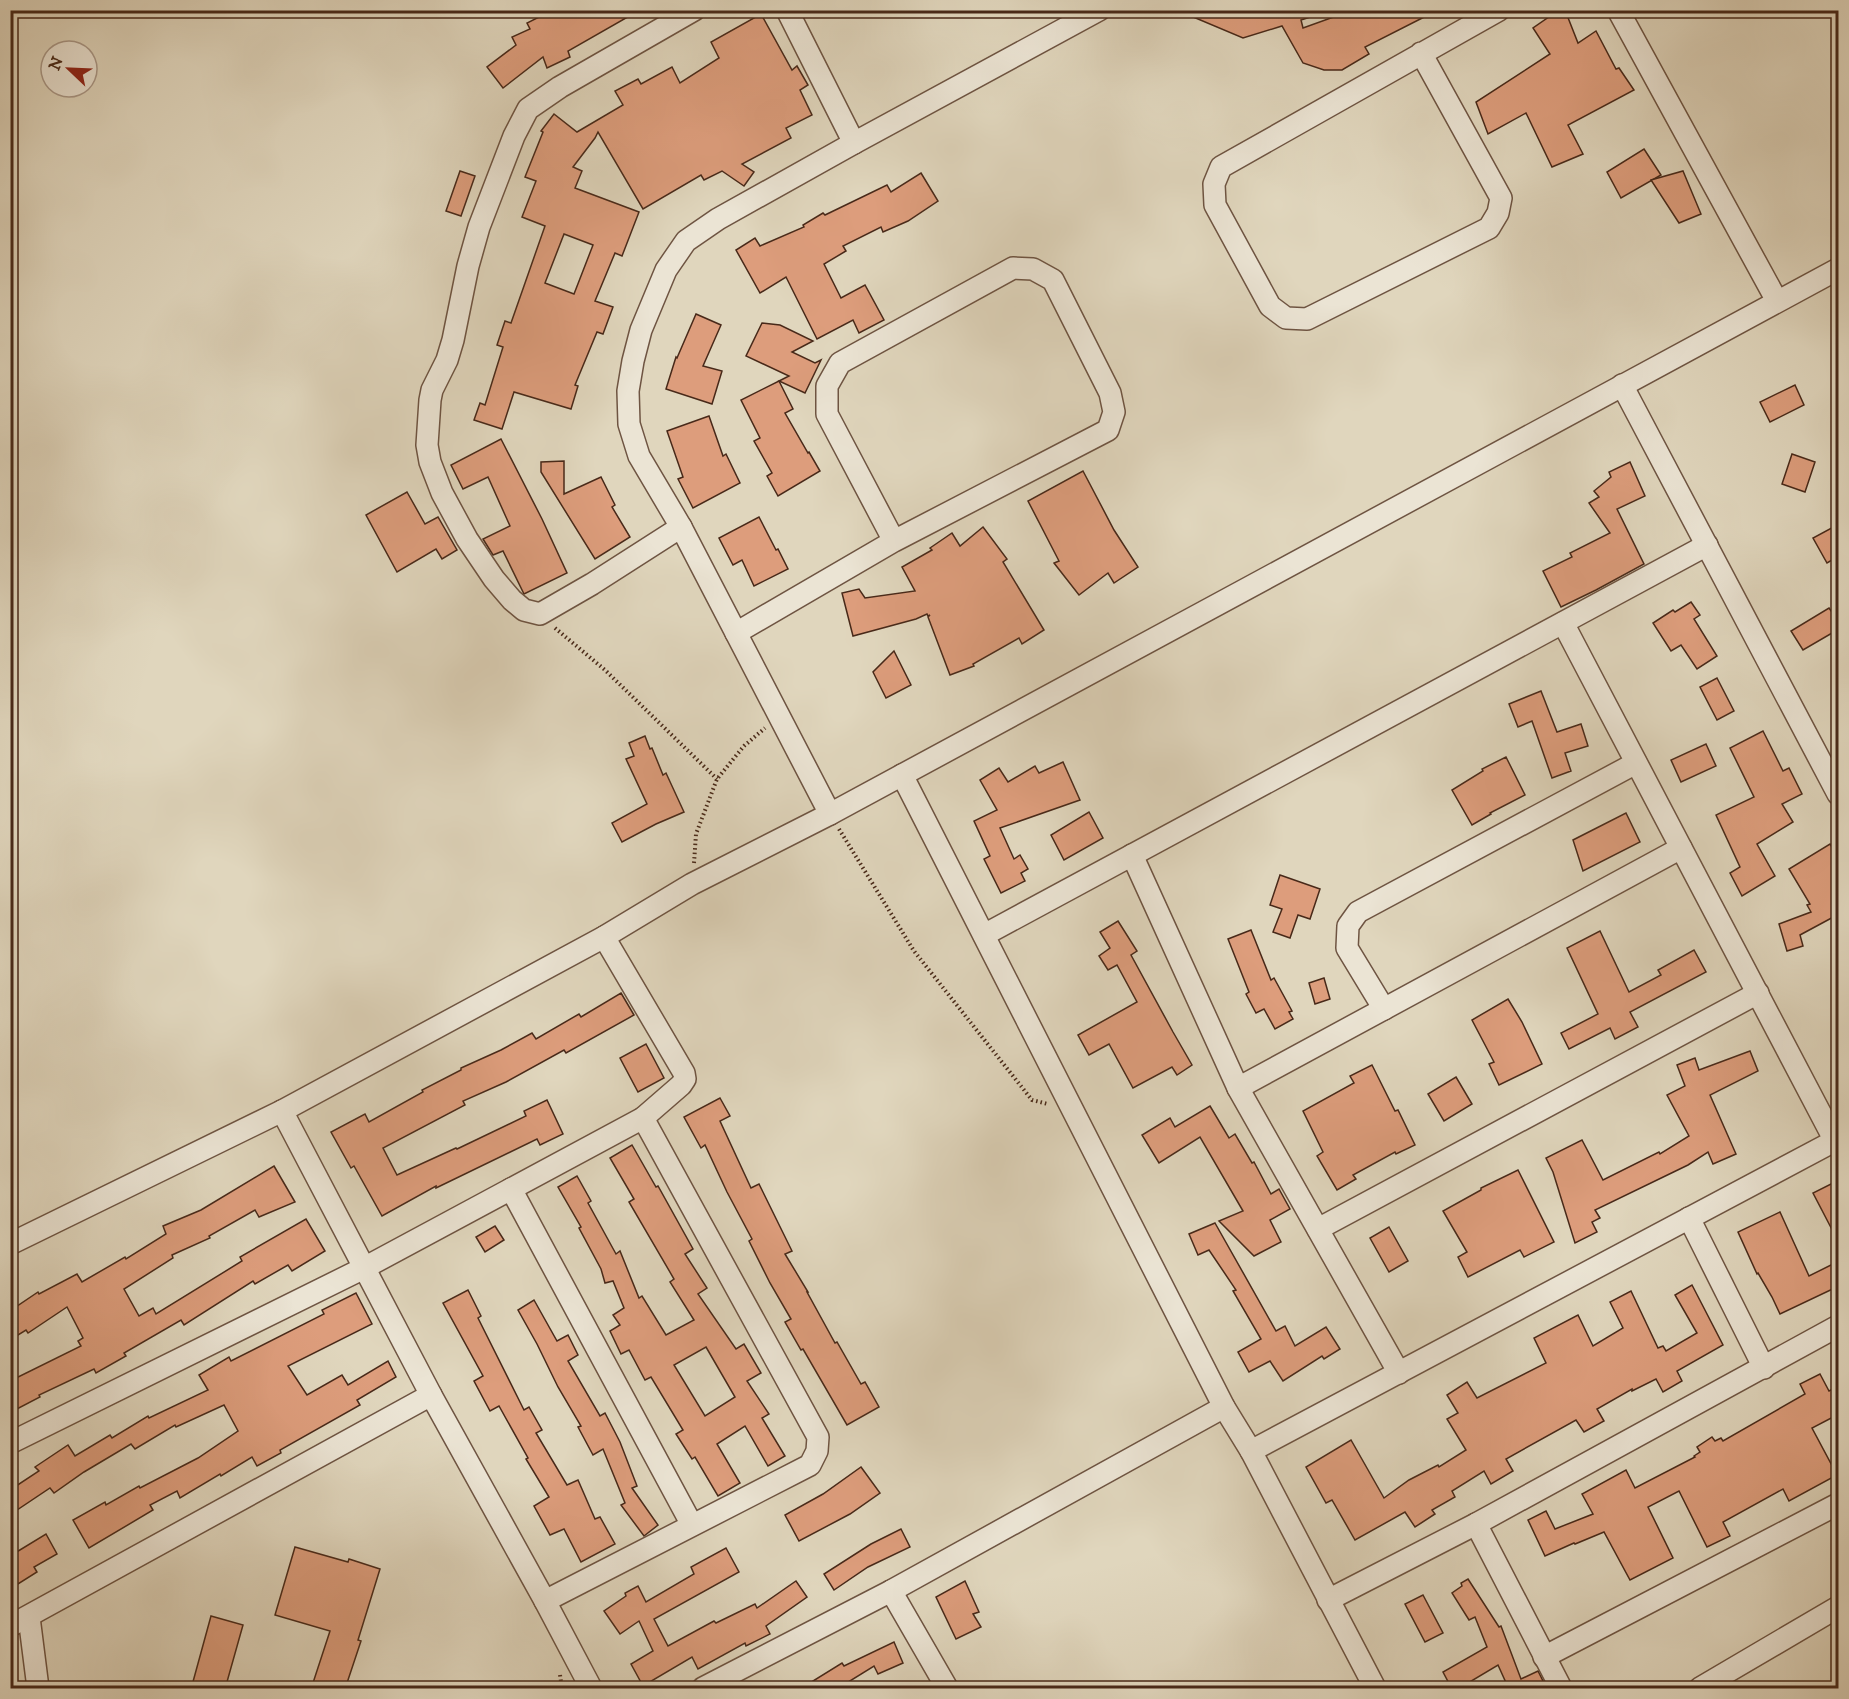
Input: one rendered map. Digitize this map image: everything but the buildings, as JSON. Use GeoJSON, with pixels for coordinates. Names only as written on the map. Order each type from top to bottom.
{"type":"FeatureCollection","features":[{"type":"Feature","properties":{"kind":"street"},"geometry":{"type":"LineString","coordinates":[[681,527],[540,614],[524,610],[494,579],[467,539],[442,493],[430,462],[427,445],[432,390],[447,360],[453,340],[468,266],[479,227],[514,136],[528,109],[560,87],[694,10]]}},
{"type":"Feature","properties":{"kind":"street"},"geometry":{"type":"LineString","coordinates":[[787,10],[854,143]]}},
{"type":"Feature","properties":{"kind":"street"},"geometry":{"type":"LineString","coordinates":[[830,814],[681,527],[639,456],[629,424],[628,391],[641,330],[666,270],[686,241],[718,219],[1099,10]]}},
{"type":"Feature","properties":{"kind":"street"},"geometry":{"type":"LineString","coordinates":[[1421,53],[1501,198],[1498,213],[1489,228],[1307,319],[1286,318],[1270,306],[1215,205],[1214,184],[1221,167],[1421,53],[1499,10]]}},
{"type":"Feature","properties":{"kind":"street"},"geometry":{"type":"LineString","coordinates":[[1618,10],[1777,301]]}},
{"type":"Feature","properties":{"kind":"street"},"geometry":{"type":"LineString","coordinates":[[736,633],[894,541],[1108,430],[1114,412],[1110,393],[1053,280],[1034,269],[1013,268],[840,363],[827,386],[826,414],[894,541]]}},
{"type":"Feature","properties":{"kind":"street"},"geometry":{"type":"LineString","coordinates":[[10,1244],[282,1112],[604,937],[692,884],[902,776],[1839,269]]}},
{"type":"Feature","properties":{"kind":"street"},"geometry":{"type":"LineString","coordinates":[[1622,385],[1839,794]]}},
{"type":"Feature","properties":{"kind":"street"},"geometry":{"type":"LineString","coordinates":[[984,935],[1707,545]]}},
{"type":"Feature","properties":{"kind":"street"},"geometry":{"type":"LineString","coordinates":[[1251,1451],[1837,1140],[1563,623]]}},
{"type":"Feature","properties":{"kind":"street"},"geometry":{"type":"LineString","coordinates":[[1384,1009],[1347,948],[1348,927],[1358,912],[1636,763]]}},
{"type":"Feature","properties":{"kind":"street"},"geometry":{"type":"LineString","coordinates":[[902,776],[1224,1407],[1251,1451],[1375,1689]]}},
{"type":"Feature","properties":{"kind":"street"},"geometry":{"type":"LineString","coordinates":[[1238,1088],[1681,848]]}},
{"type":"Feature","properties":{"kind":"street"},"geometry":{"type":"LineString","coordinates":[[1132,855],[1238,1088],[1399,1373]]}},
{"type":"Feature","properties":{"kind":"street"},"geometry":{"type":"LineString","coordinates":[[10,1443],[364,1268],[643,1118],[681,1085],[685,1079],[684,1072],[604,937]]}},
{"type":"Feature","properties":{"kind":"street"},"geometry":{"type":"LineString","coordinates":[[1318,1229],[1758,993]]}},
{"type":"Feature","properties":{"kind":"street"},"geometry":{"type":"LineString","coordinates":[[282,1112],[431,1395],[591,1689]]}},
{"type":"Feature","properties":{"kind":"street"},"geometry":{"type":"LineString","coordinates":[[545,1601],[810,1465],[818,1451],[818,1437],[643,1118]]}},
{"type":"Feature","properties":{"kind":"street"},"geometry":{"type":"LineString","coordinates":[[511,1190],[692,1525]]}},
{"type":"Feature","properties":{"kind":"street"},"geometry":{"type":"LineString","coordinates":[[1689,1218],[1764,1368]]}},
{"type":"Feature","properties":{"kind":"street"},"geometry":{"type":"LineString","coordinates":[[1328,1600],[1476,1524],[1839,1326]]}},
{"type":"Feature","properties":{"kind":"street"},"geometry":{"type":"LineString","coordinates":[[38,1689],[20,1621],[431,1395]]}},
{"type":"Feature","properties":{"kind":"street"},"geometry":{"type":"LineString","coordinates":[[703,1689],[891,1591],[1224,1407]]}},
{"type":"Feature","properties":{"kind":"street"},"geometry":{"type":"LineString","coordinates":[[1544,1657],[1839,1504]]}},
{"type":"Feature","properties":{"kind":"street"},"geometry":{"type":"LineString","coordinates":[[1476,1524],[1561,1689]]}},
{"type":"Feature","properties":{"kind":"street"},"geometry":{"type":"LineString","coordinates":[[891,1591],[947,1689]]}},
{"type":"Feature","properties":{"kind":"street"},"geometry":{"type":"LineString","coordinates":[[1700,1689],[1839,1607]]}},
{"type":"Feature","properties":{"kind":"path"},"geometry":{"type":"LineString","coordinates":[[540,614],[605,670],[717,779]]}},
{"type":"Feature","properties":{"kind":"path"},"geometry":{"type":"LineString","coordinates":[[692,884],[696,834],[717,779],[744,746],[780,716]]}},
{"type":"Feature","properties":{"kind":"path"},"geometry":{"type":"LineString","coordinates":[[830,814],[914,951],[1020,1086],[1032,1100],[1074,1112]]}}]}
